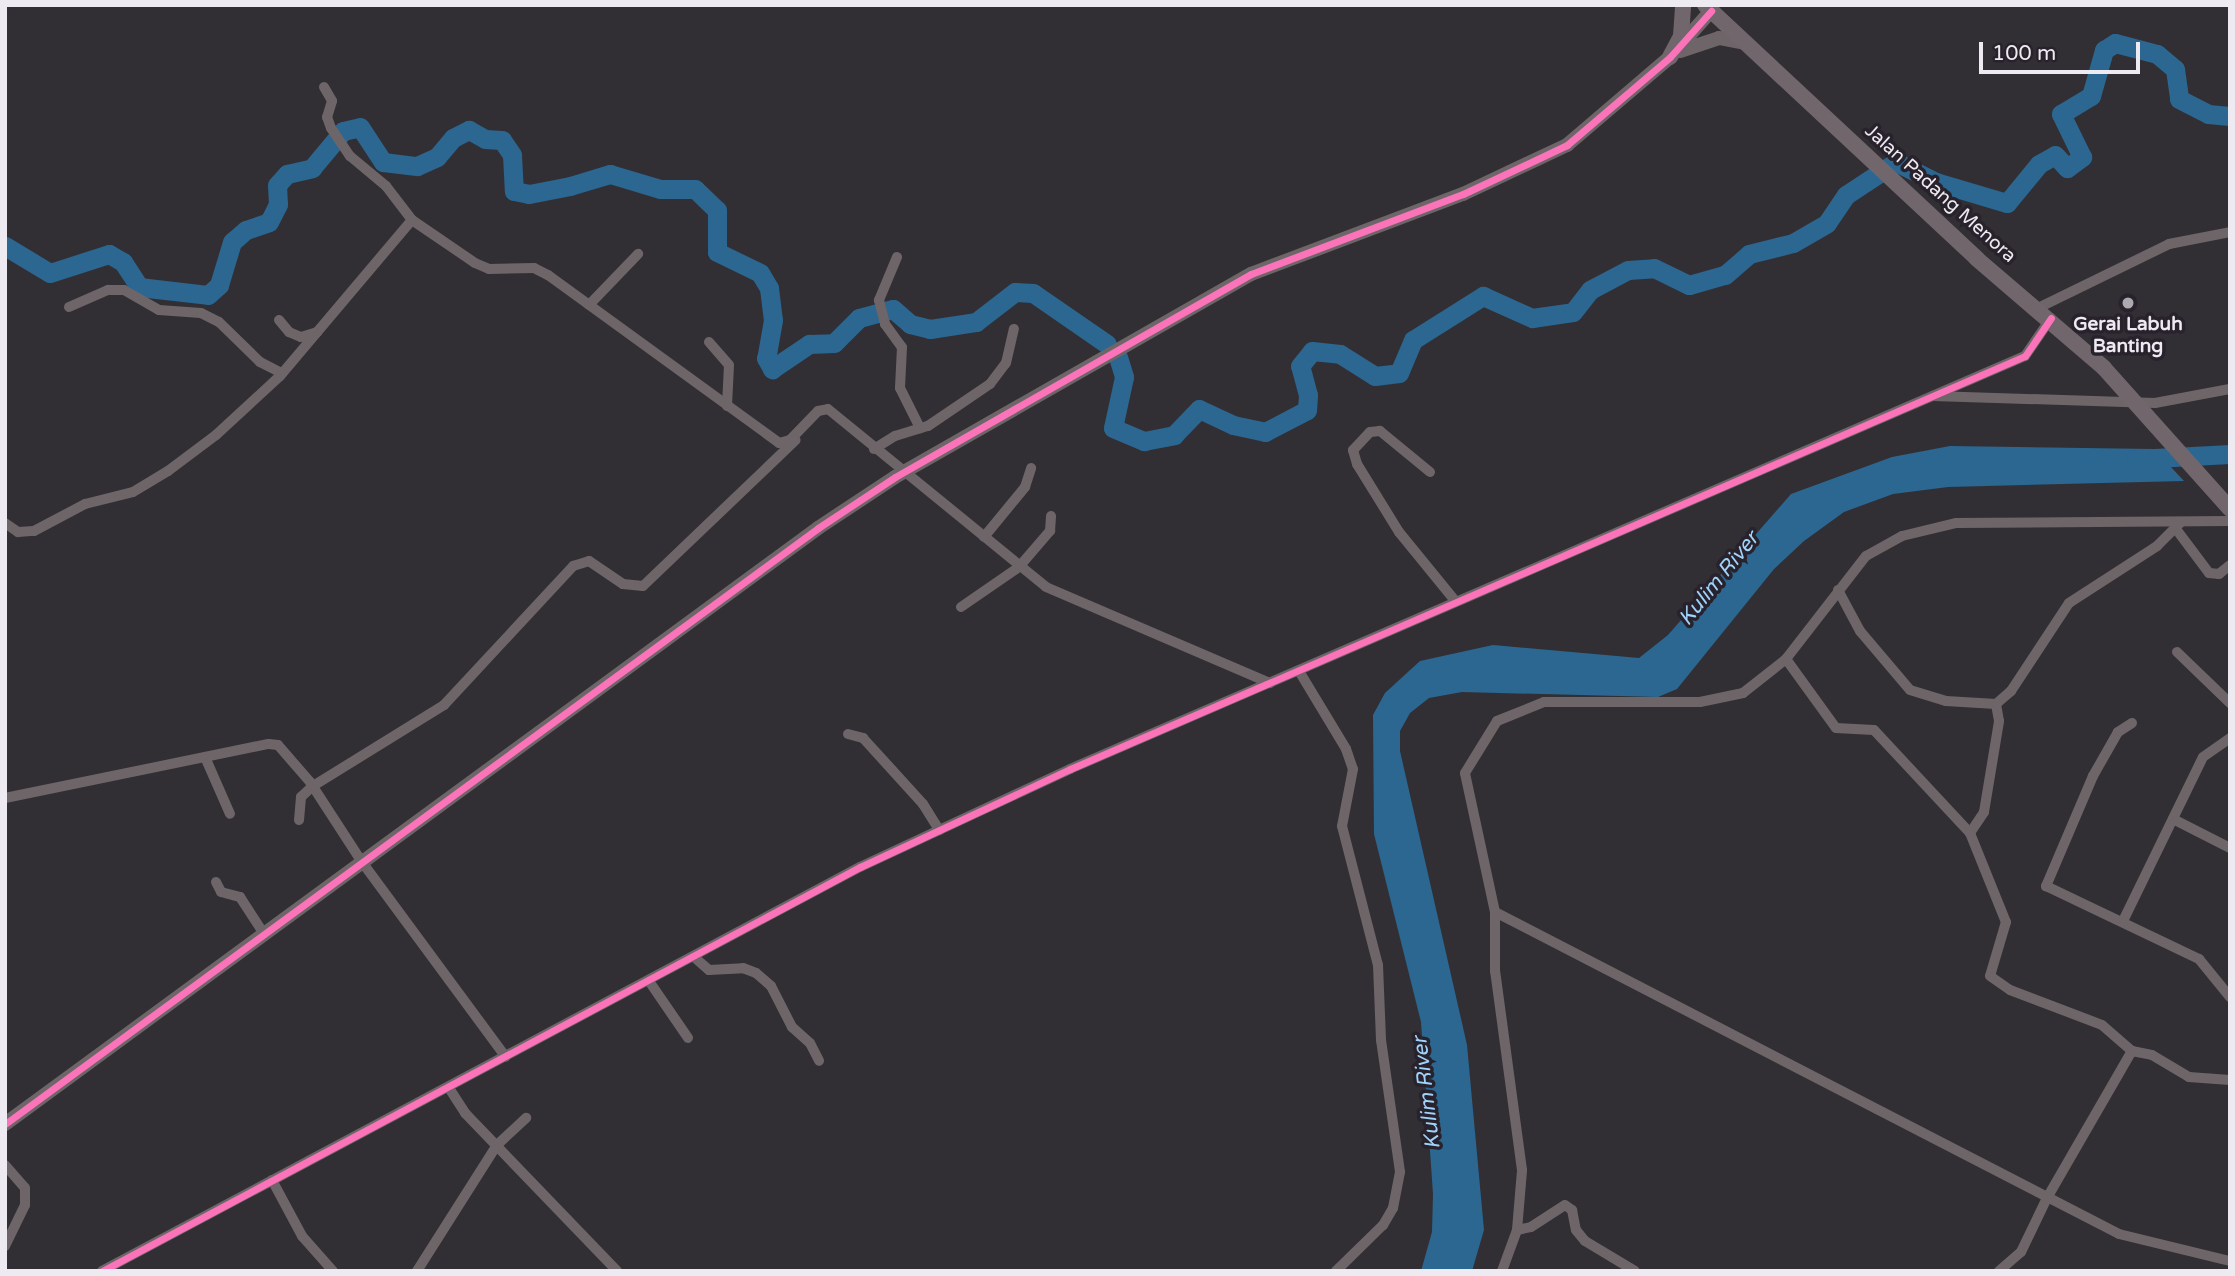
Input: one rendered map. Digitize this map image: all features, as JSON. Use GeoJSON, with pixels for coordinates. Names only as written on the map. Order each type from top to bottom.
{"type":"FeatureCollection","features":[{"type":"Feature","properties":{"kind":"main road"},"geometry":{"type":"LineString","coordinates":[[1670,57],[1681,36],[1683,5]]}},
{"type":"Feature","properties":{"kind":"main road","name":"Jalan Padang Menora"},"geometry":{"type":"LineString","coordinates":[[1708,8],[1900,188],[2045,313],[2131,400],[2230,509]]}},
{"type":"Feature","properties":{"kind":"street"},"geometry":{"type":"LineString","coordinates":[[5,1124],[818,528],[901,473],[1251,274],[1463,194],[1567,145],[1670,57],[1708,8]]}},
{"type":"Feature","properties":{"kind":"street"},"geometry":{"type":"LineString","coordinates":[[1670,57],[1706,41],[1745,43]]}},
{"type":"Feature","properties":{"kind":"street"},"geometry":{"type":"LineString","coordinates":[[324,88],[332,101],[327,117],[331,128],[350,156],[386,186],[412,220],[475,263],[489,269],[534,268],[779,443],[790,440],[818,411],[828,409]]}},
{"type":"Feature","properties":{"kind":"street"},"geometry":{"type":"LineString","coordinates":[[5,523],[18,532],[34,531],[85,504],[134,492],[216,435],[282,373],[412,220]]}},
{"type":"Feature","properties":{"kind":"street"},"geometry":{"type":"LineString","coordinates":[[103,1271],[939,830],[1456,601],[2025,356],[2045,313],[2169,244],[2230,232]]}},
{"type":"Feature","properties":{"kind":"street"},"geometry":{"type":"LineString","coordinates":[[589,305],[638,254]]}},
{"type":"Feature","properties":{"kind":"street"},"geometry":{"type":"LineString","coordinates":[[897,257],[879,292],[880,306],[885,324],[902,347],[900,388],[920,428]]}},
{"type":"Feature","properties":{"kind":"street"},"geometry":{"type":"LineString","coordinates":[[69,307],[108,290],[124,290],[159,310],[201,313],[219,323],[260,362],[282,373]]}},
{"type":"Feature","properties":{"kind":"street"},"geometry":{"type":"LineString","coordinates":[[279,320],[289,332],[301,337],[317,332]]}},
{"type":"Feature","properties":{"kind":"street"},"geometry":{"type":"LineString","coordinates":[[874,449],[895,436],[920,428],[968,402],[990,384],[1006,363],[1014,328]]}},
{"type":"Feature","properties":{"kind":"street"},"geometry":{"type":"LineString","coordinates":[[709,342],[729,365],[727,406]]}},
{"type":"Feature","properties":{"kind":"street"},"geometry":{"type":"LineString","coordinates":[[1930,395],[2131,400],[2155,403],[2230,389]]}},
{"type":"Feature","properties":{"kind":"street"},"geometry":{"type":"LineString","coordinates":[[828,409],[901,473],[1018,567],[1100,612],[1270,683]]}},
{"type":"Feature","properties":{"kind":"street"},"geometry":{"type":"LineString","coordinates":[[299,820],[301,797],[313,786],[444,705],[580,561],[589,561],[634,588],[659,575],[828,409]]}},
{"type":"Feature","properties":{"kind":"street"},"geometry":{"type":"LineString","coordinates":[[1430,472],[1380,431],[1370,432],[1353,450],[1357,464],[1399,532],[1456,601]]}},
{"type":"Feature","properties":{"kind":"street"},"geometry":{"type":"LineString","coordinates":[[984,537],[1025,487],[1031,468]]}},
{"type":"Feature","properties":{"kind":"street"},"geometry":{"type":"LineString","coordinates":[[961,607],[1018,567],[1050,531],[1051,516]]}},
{"type":"Feature","properties":{"kind":"street"},"geometry":{"type":"LineString","coordinates":[[1502,1271],[1517,1230],[1522,1170],[1495,971],[1495,912],[1465,774],[1497,722],[1544,702],[1722,699],[1743,693],[1786,659],[1866,556],[1902,536],[1956,523],[2179,525],[2230,521]]}},
{"type":"Feature","properties":{"kind":"street"},"geometry":{"type":"LineString","coordinates":[[2179,525],[2209,573],[2219,574],[2229,567]]}},
{"type":"Feature","properties":{"kind":"street"},"geometry":{"type":"LineString","coordinates":[[1838,590],[1860,631],[1910,690],[1946,701],[1996,704],[2011,691],[2069,603],[2157,547],[2179,525]]}},
{"type":"Feature","properties":{"kind":"street"},"geometry":{"type":"LineString","coordinates":[[2177,652],[2230,703]]}},
{"type":"Feature","properties":{"kind":"street"},"geometry":{"type":"LineString","coordinates":[[1786,659],[1836,728],[1874,730],[1970,833],[2006,922],[1990,976],[2010,990],[2102,1025],[2132,1051],[2152,1055],[2189,1077],[2230,1080]]}},
{"type":"Feature","properties":{"kind":"street"},"geometry":{"type":"LineString","coordinates":[[1299,671],[1346,750],[1353,769],[1342,826],[1378,965],[1381,1040],[1400,1172],[1394,1208],[1383,1225],[1336,1271]]}},
{"type":"Feature","properties":{"kind":"street"},"geometry":{"type":"LineString","coordinates":[[1970,833],[1984,812],[1999,720],[1996,704]]}},
{"type":"Feature","properties":{"kind":"street"},"geometry":{"type":"LineString","coordinates":[[2132,723],[2118,732],[2093,776],[2046,886],[2123,920],[2199,959],[2230,997]]}},
{"type":"Feature","properties":{"kind":"street"},"geometry":{"type":"LineString","coordinates":[[848,734],[863,738],[923,804],[939,830]]}},
{"type":"Feature","properties":{"kind":"street"},"geometry":{"type":"LineString","coordinates":[[2123,920],[2203,757],[2230,738]]}},
{"type":"Feature","properties":{"kind":"street"},"geometry":{"type":"LineString","coordinates":[[5,798],[205,757],[278,746],[313,786],[362,862],[506,1057]]}},
{"type":"Feature","properties":{"kind":"street"},"geometry":{"type":"LineString","coordinates":[[205,757],[230,814]]}},
{"type":"Feature","properties":{"kind":"street"},"geometry":{"type":"LineString","coordinates":[[2173,819],[2230,848]]}},
{"type":"Feature","properties":{"kind":"street"},"geometry":{"type":"LineString","coordinates":[[216,881],[221,892],[240,897],[264,934]]}},
{"type":"Feature","properties":{"kind":"street"},"geometry":{"type":"LineString","coordinates":[[1495,912],[2119,1234],[2230,1261]]}},
{"type":"Feature","properties":{"kind":"street"},"geometry":{"type":"LineString","coordinates":[[694,957],[709,970],[743,968],[756,973],[771,986],[792,1027],[810,1043],[819,1061]]}},
{"type":"Feature","properties":{"kind":"street"},"geometry":{"type":"LineString","coordinates":[[649,981],[688,1038]]}},
{"type":"Feature","properties":{"kind":"street"},"geometry":{"type":"LineString","coordinates":[[1999,1271],[2021,1252],[2047,1198],[2132,1051]]}},
{"type":"Feature","properties":{"kind":"street"},"geometry":{"type":"LineString","coordinates":[[449,1088],[465,1113],[617,1271]]}},
{"type":"Feature","properties":{"kind":"street"},"geometry":{"type":"LineString","coordinates":[[417,1271],[497,1145],[526,1118]]}},
{"type":"Feature","properties":{"kind":"street"},"geometry":{"type":"LineString","coordinates":[[5,1165],[19,1177],[25,1197],[5,1246]]}},
{"type":"Feature","properties":{"kind":"street"},"geometry":{"type":"LineString","coordinates":[[272,1180],[302,1236],[333,1271]]}},
{"type":"Feature","properties":{"kind":"street"},"geometry":{"type":"LineString","coordinates":[[1517,1230],[1531,1227],[1565,1205],[1572,1210],[1576,1230],[1585,1241],[1635,1271]]}},
{"type":"Feature","properties":{"kind":"water"},"geometry":{"type":"Polygon","coordinates":[[[1950,446],[2154,449],[2184,481],[1948,487],[1893,494],[1844,512],[1804,541],[1774,569],[1677,689],[1658,697],[1462,692],[1429,698],[1410,713],[1400,731],[1400,751],[1467,1045],[1484,1230],[1472,1271],[1421,1271],[1432,1232],[1433,1194],[1421,1022],[1374,834],[1373,715],[1385,693],[1420,661],[1493,645],[1639,658],[1668,635],[1791,494],[1892,457],[1950,446]]]}},
{"type":"Feature","properties":{"kind":"waterway"},"geometry":{"type":"LineString","coordinates":[[1118,357],[1124,377],[1113,428],[1144,441],[1174,435],[1199,409],[1233,425],[1265,432],[1307,410],[1308,395],[1300,366],[1312,351],[1340,354],[1375,376],[1399,373],[1413,340],[1483,296],[1532,318],[1573,312],[1590,290],[1628,270],[1654,268],[1689,285],[1725,275],[1749,254],[1793,243],[1827,223],[1846,195],[1896,162],[1936,182],[2007,203],[2039,164],[2055,155],[2067,168],[2082,157],[2061,114],[2091,96],[2104,50],[2115,43],[2157,54],[2175,69],[2179,99],[2208,114],[2230,116]]}},
{"type":"Feature","properties":{"kind":"waterway"},"geometry":{"type":"LineString","coordinates":[[5,246],[50,273],[109,254],[123,262],[139,287],[208,295],[219,285],[232,242],[246,230],[269,222],[278,204],[277,185],[287,174],[312,168],[343,131],[360,127],[383,162],[417,166],[437,157],[453,138],[469,130],[485,139],[502,140],[512,155],[514,191],[529,194],[610,174],[660,189],[695,189],[717,210],[717,252],[760,273],[769,288],[773,320],[766,358],[772,369],[809,344],[834,343],[859,318],[893,309],[910,324],[930,329],[976,322],[1015,292],[1033,293],[1107,344]]}},
{"type":"Feature","properties":{"kind":"waterway","name":"Kulim River"},"geometry":{"type":"LineString","coordinates":[[2136,459],[2230,454]]}},
{"type":"Feature","properties":{"kind":"cycle path"},"geometry":{"type":"LineString","coordinates":[[5,1124],[818,528],[895,477],[1251,274],[1463,194],[1567,145],[1670,57],[1711,11]]}},
{"type":"Feature","properties":{"kind":"cycle path"},"geometry":{"type":"LineString","coordinates":[[102,1271],[860,867],[1070,769],[2025,356],[2051,318]]}},
{"type":"Feature","properties":{"kind":"place","name":"Gerai Labuh Banting"},"geometry":{"type":"Point","coordinates":[2128,303]}}]}
